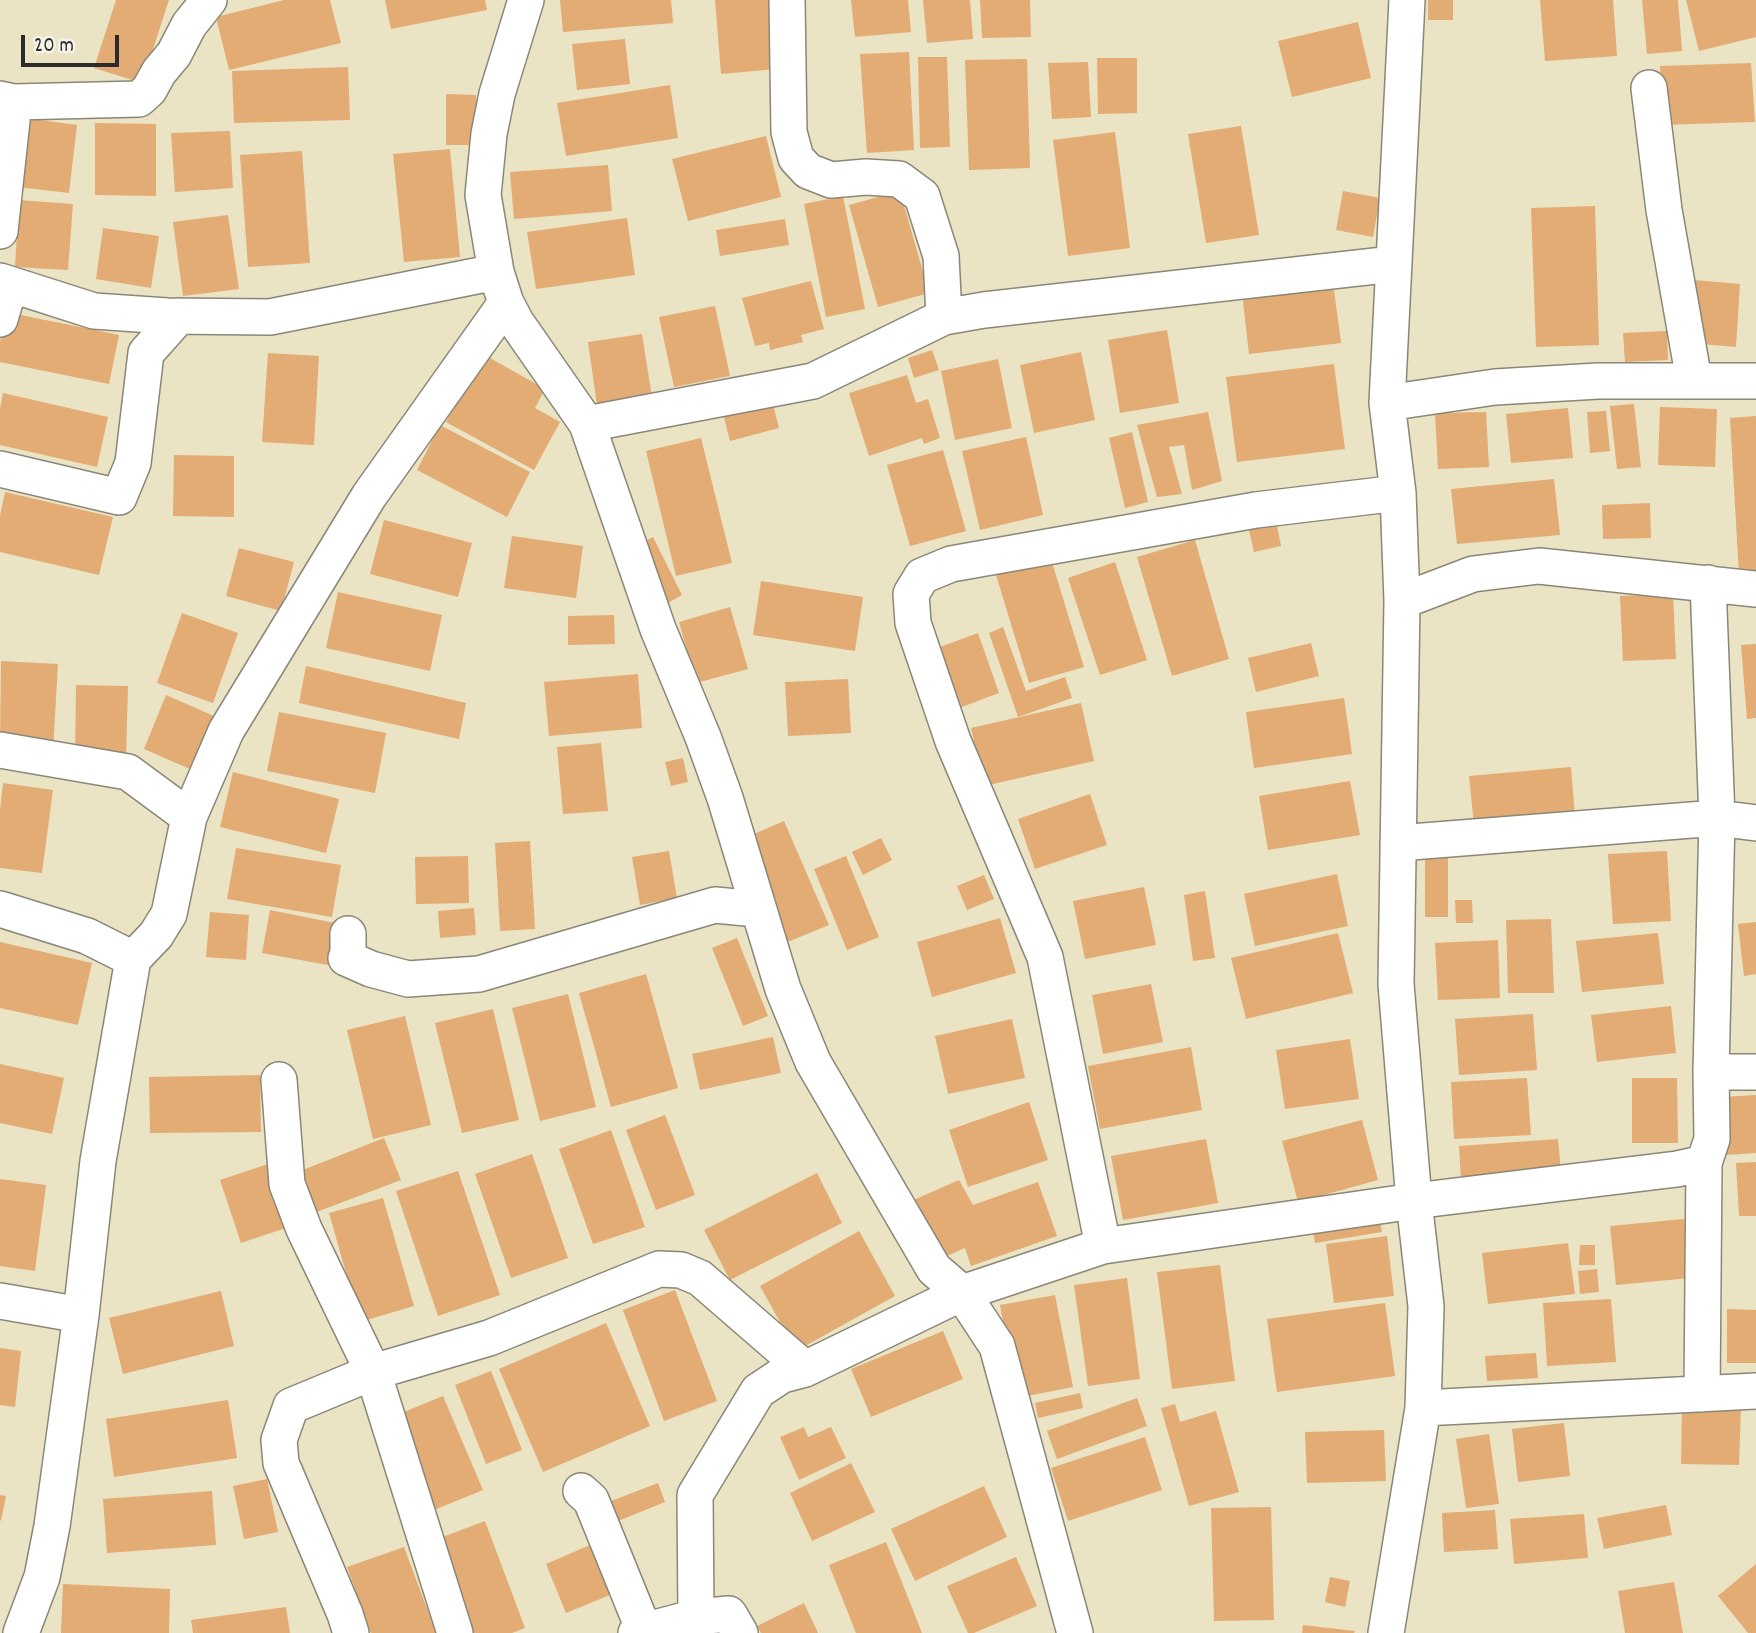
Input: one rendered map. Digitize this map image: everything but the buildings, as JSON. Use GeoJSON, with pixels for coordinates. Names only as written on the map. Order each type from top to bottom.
{"type":"FeatureCollection","features":[{"type":"Feature","properties":{"kind":"street"},"geometry":{"type":"LineString","coordinates":[[0,231],[7,101],[139,99],[149,90],[174,54],[189,25],[209,0]]}},
{"type":"Feature","properties":{"kind":"street"},"geometry":{"type":"LineString","coordinates":[[526,0],[497,94],[489,134],[483,195],[501,288],[516,322],[587,424],[658,629],[725,798],[783,989],[813,1062],[934,1269],[962,1293],[997,1346],[1075,1633]]}},
{"type":"Feature","properties":{"kind":"street"},"geometry":{"type":"LineString","coordinates":[[787,0],[789,132],[796,158],[808,171],[831,180],[866,177],[899,179],[922,196],[941,256],[944,317]]}},
{"type":"Feature","properties":{"kind":"street"},"geometry":{"type":"LineString","coordinates":[[1386,1633],[1423,1408],[1426,1306],[1414,1201],[1396,984],[1402,601],[1398,493],[1387,403],[1407,0]]}},
{"type":"Feature","properties":{"kind":"street"},"geometry":{"type":"LineString","coordinates":[[1649,88],[1664,210],[1694,380]]}},
{"type":"Feature","properties":{"kind":"street"},"geometry":{"type":"LineString","coordinates":[[587,424],[813,381],[944,317],[984,310],[1393,264]]}},
{"type":"Feature","properties":{"kind":"street"},"geometry":{"type":"LineString","coordinates":[[0,318],[5,283],[94,311],[179,316],[270,317],[501,288]]}},
{"type":"Feature","properties":{"kind":"street"},"geometry":{"type":"LineString","coordinates":[[21,1633],[42,1577],[52,1526],[81,1315],[98,1161],[133,959],[156,935],[169,914],[189,817],[226,732],[369,496],[501,288]]}},
{"type":"Feature","properties":{"kind":"street"},"geometry":{"type":"LineString","coordinates":[[0,469],[119,497],[133,464],[146,353],[179,316]]}},
{"type":"Feature","properties":{"kind":"street"},"geometry":{"type":"LineString","coordinates":[[1387,403],[1495,387],[1598,382],[1756,381]]}},
{"type":"Feature","properties":{"kind":"street"},"geometry":{"type":"LineString","coordinates":[[1103,1246],[1045,957],[953,741],[913,623],[911,594],[922,576],[951,564],[1256,510],[1398,493]]}},
{"type":"Feature","properties":{"kind":"street"},"geometry":{"type":"LineString","coordinates":[[1402,601],[1473,574],[1539,566],[1756,589]]}},
{"type":"Feature","properties":{"kind":"street"},"geometry":{"type":"LineString","coordinates":[[1702,1394],[1704,1163],[1712,1139],[1717,818],[1708,583]]}},
{"type":"Feature","properties":{"kind":"street"},"geometry":{"type":"LineString","coordinates":[[0,750],[128,772],[189,817]]}},
{"type":"Feature","properties":{"kind":"street"},"geometry":{"type":"LineString","coordinates":[[1398,843],[1717,818],[1756,823]]}},
{"type":"Feature","properties":{"kind":"street"},"geometry":{"type":"LineString","coordinates":[[348,934],[346,958],[396,976],[420,979],[479,975],[715,905],[757,909]]}},
{"type":"Feature","properties":{"kind":"street"},"geometry":{"type":"LineString","coordinates":[[0,909],[87,936],[133,959]]}},
{"type":"Feature","properties":{"kind":"street"},"geometry":{"type":"LineString","coordinates":[[1711,1072],[1756,1072]]}},
{"type":"Feature","properties":{"kind":"street"},"geometry":{"type":"LineString","coordinates":[[279,1080],[287,1184],[304,1229],[373,1373],[454,1633]]}},
{"type":"Feature","properties":{"kind":"street"},"geometry":{"type":"LineString","coordinates":[[696,1617],[695,1495],[758,1391],[782,1375],[805,1369],[962,1293],[1103,1246],[1414,1201],[1677,1169],[1704,1163]]}},
{"type":"Feature","properties":{"kind":"street"},"geometry":{"type":"LineString","coordinates":[[351,1633],[282,1462],[279,1440],[291,1406],[373,1373],[489,1338],[659,1269],[681,1269],[700,1279],[805,1369]]}},
{"type":"Feature","properties":{"kind":"street"},"geometry":{"type":"LineString","coordinates":[[0,1301],[81,1315]]}},
{"type":"Feature","properties":{"kind":"street"},"geometry":{"type":"LineString","coordinates":[[1423,1408],[1756,1391]]}},
{"type":"Feature","properties":{"kind":"street"},"geometry":{"type":"LineString","coordinates":[[582,1491],[591,1500],[642,1632],[696,1617],[729,1614],[740,1633]]}}]}
